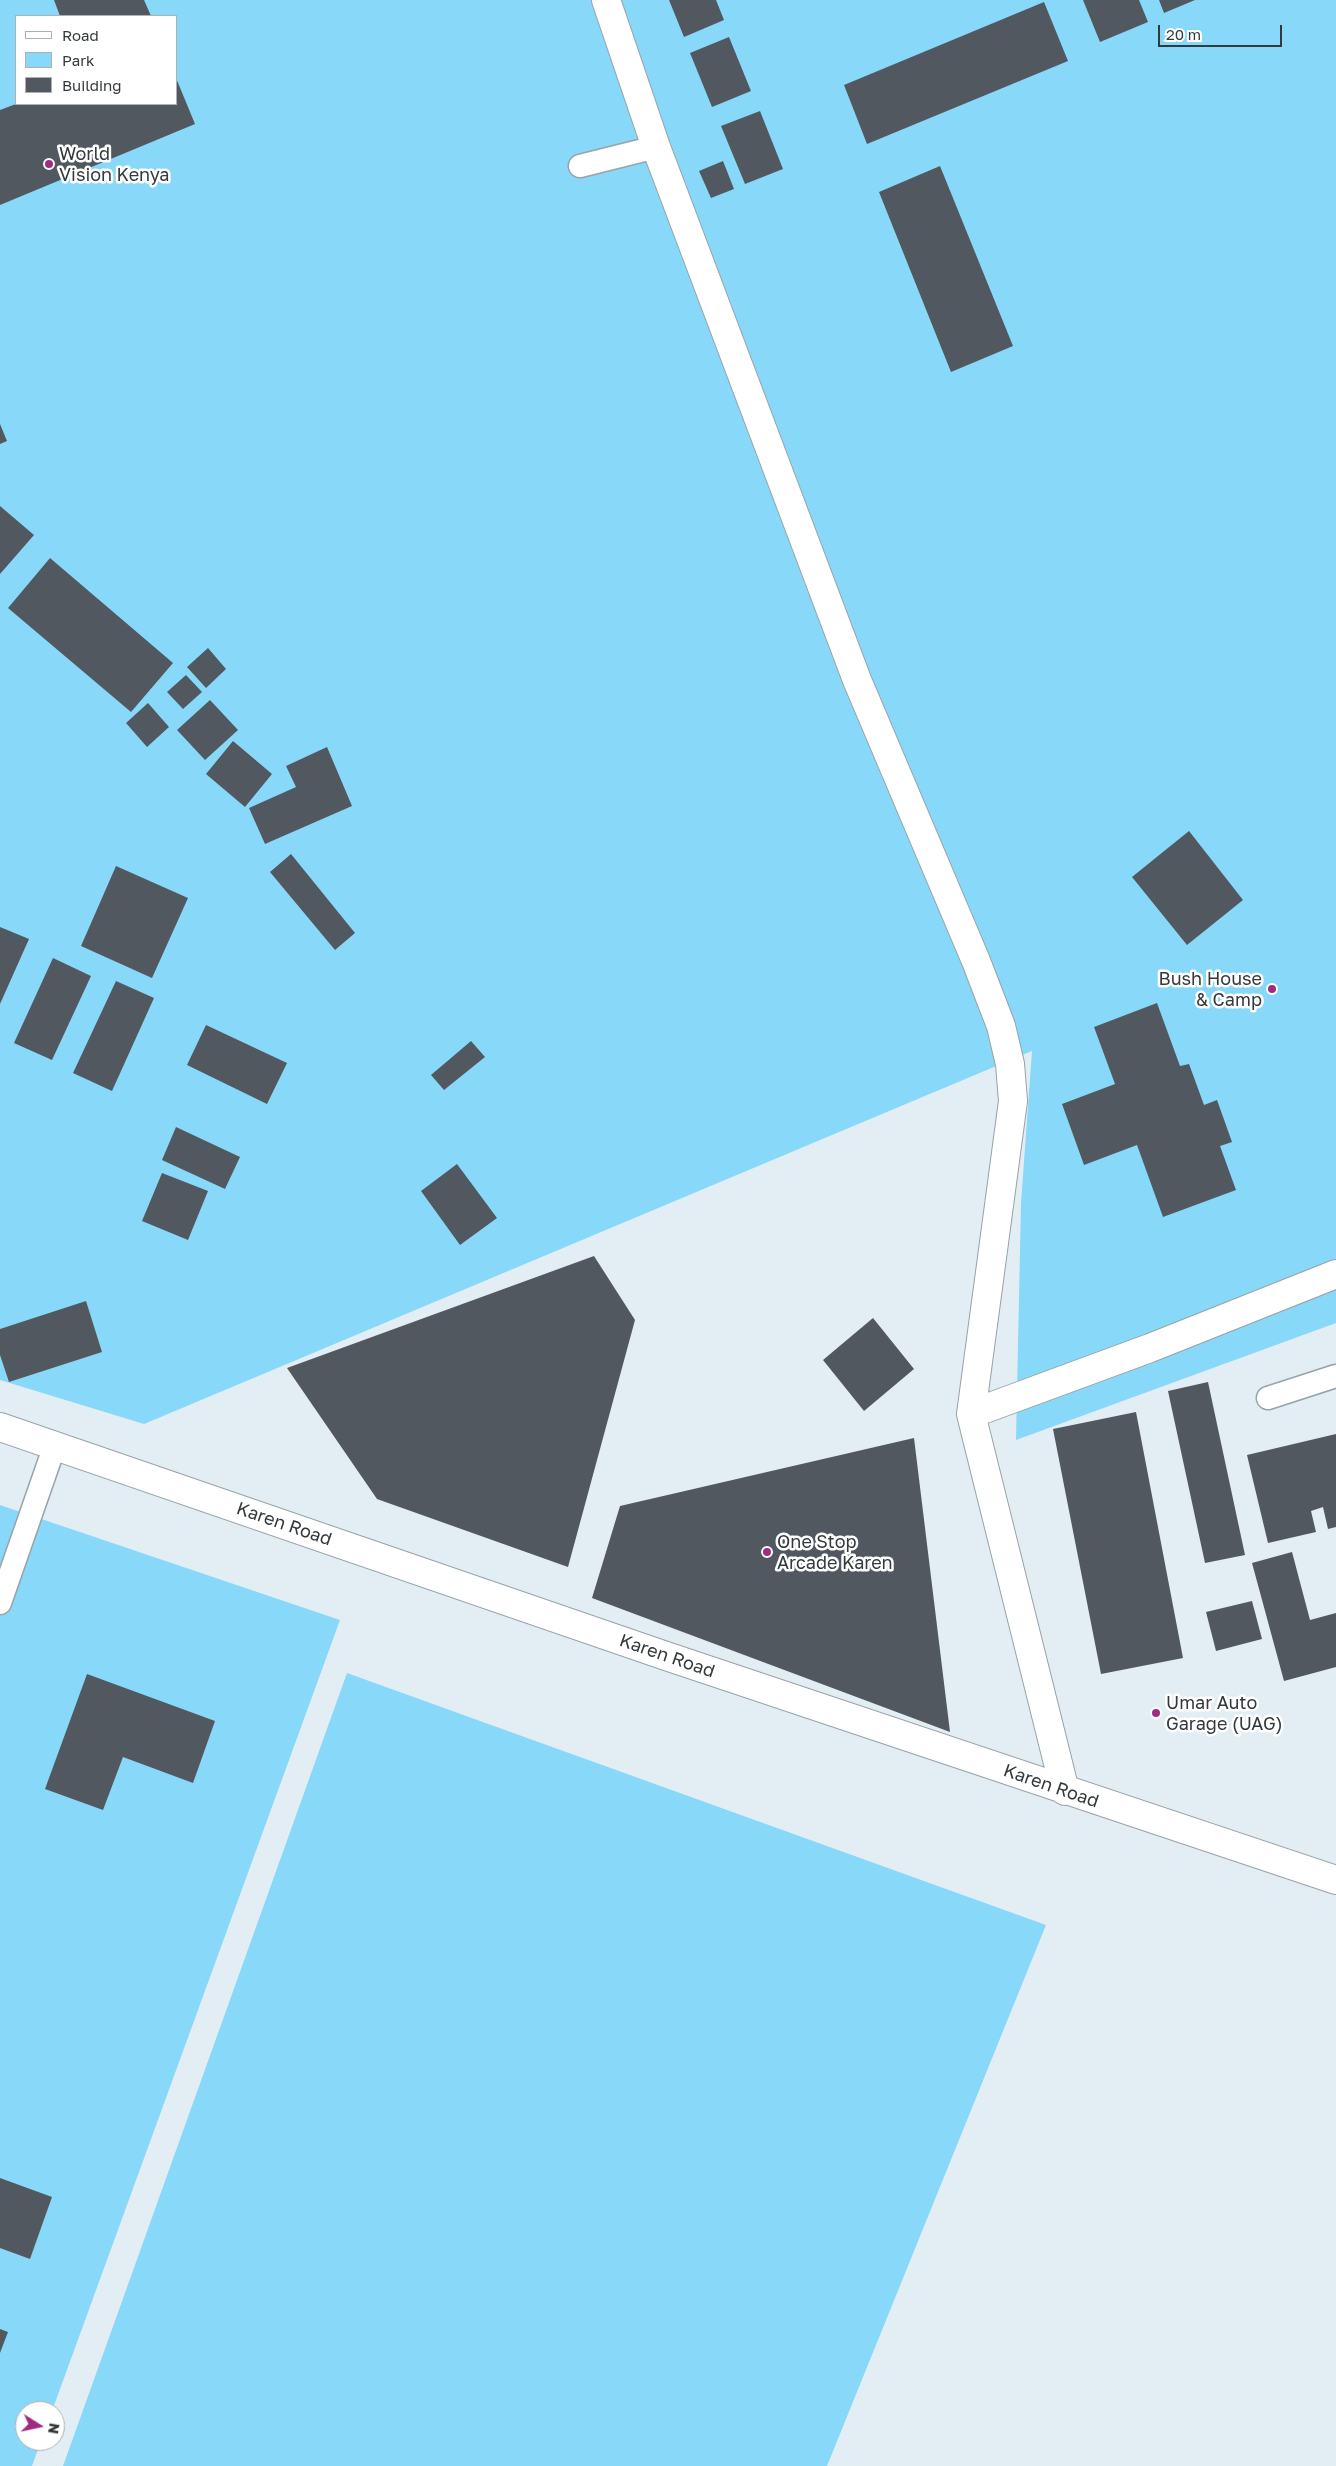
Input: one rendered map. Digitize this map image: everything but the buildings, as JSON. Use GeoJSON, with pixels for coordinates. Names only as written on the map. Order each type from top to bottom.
{"type":"FeatureCollection","features":[{"type":"Feature","properties":{"kind":"street"},"geometry":{"type":"LineString","coordinates":[[606,0],[656,147],[857,680],[976,961],[1001,1026],[1010,1064],[1012,1102],[971,1414],[1065,1791]]}},
{"type":"Feature","properties":{"kind":"street"},"geometry":{"type":"LineString","coordinates":[[971,1414],[1150,1348],[1336,1274]]}},
{"type":"Feature","properties":{"kind":"street","name":"Karen Road"},"geometry":{"type":"LineString","coordinates":[[0,1427],[1065,1791],[1336,1880]]}},
{"type":"Feature","properties":{"kind":"lane"},"geometry":{"type":"LineString","coordinates":[[580,166],[656,147]]}},
{"type":"Feature","properties":{"kind":"lane"},"geometry":{"type":"LineString","coordinates":[[1268,1398],[1336,1376]]}},
{"type":"Feature","properties":{"kind":"lane"},"geometry":{"type":"LineString","coordinates":[[0,1603],[55,1445]]}},
{"type":"Feature","properties":{"kind":"green space"},"geometry":{"type":"Polygon","coordinates":[[[0,0],[1336,0],[1336,1323],[1016,1440],[1021,1203],[1032,1051],[144,1424],[0,1380],[0,0]]]}},
{"type":"Feature","properties":{"kind":"green space"},"geometry":{"type":"Polygon","coordinates":[[[0,1505],[340,1620],[56,2401],[15,2401],[15,2451],[37,2451],[32,2466],[0,2466],[0,1505]]]}},
{"type":"Feature","properties":{"kind":"green space"},"geometry":{"type":"Polygon","coordinates":[[[347,1673],[1046,1925],[827,2466],[63,2466],[347,1673]]]}},
{"type":"Feature","properties":{"kind":"place","name":"World Vision Kenya"},"geometry":{"type":"Point","coordinates":[49,164]}},
{"type":"Feature","properties":{"kind":"place","name":"Bush House & Camp"},"geometry":{"type":"Point","coordinates":[1272,989]}},
{"type":"Feature","properties":{"kind":"place","name":"One Stop Arcade Karen"},"geometry":{"type":"Point","coordinates":[767,1552]}},
{"type":"Feature","properties":{"kind":"place","name":"Umar Auto Garage (UAG)"},"geometry":{"type":"Point","coordinates":[1156,1713]}}]}
